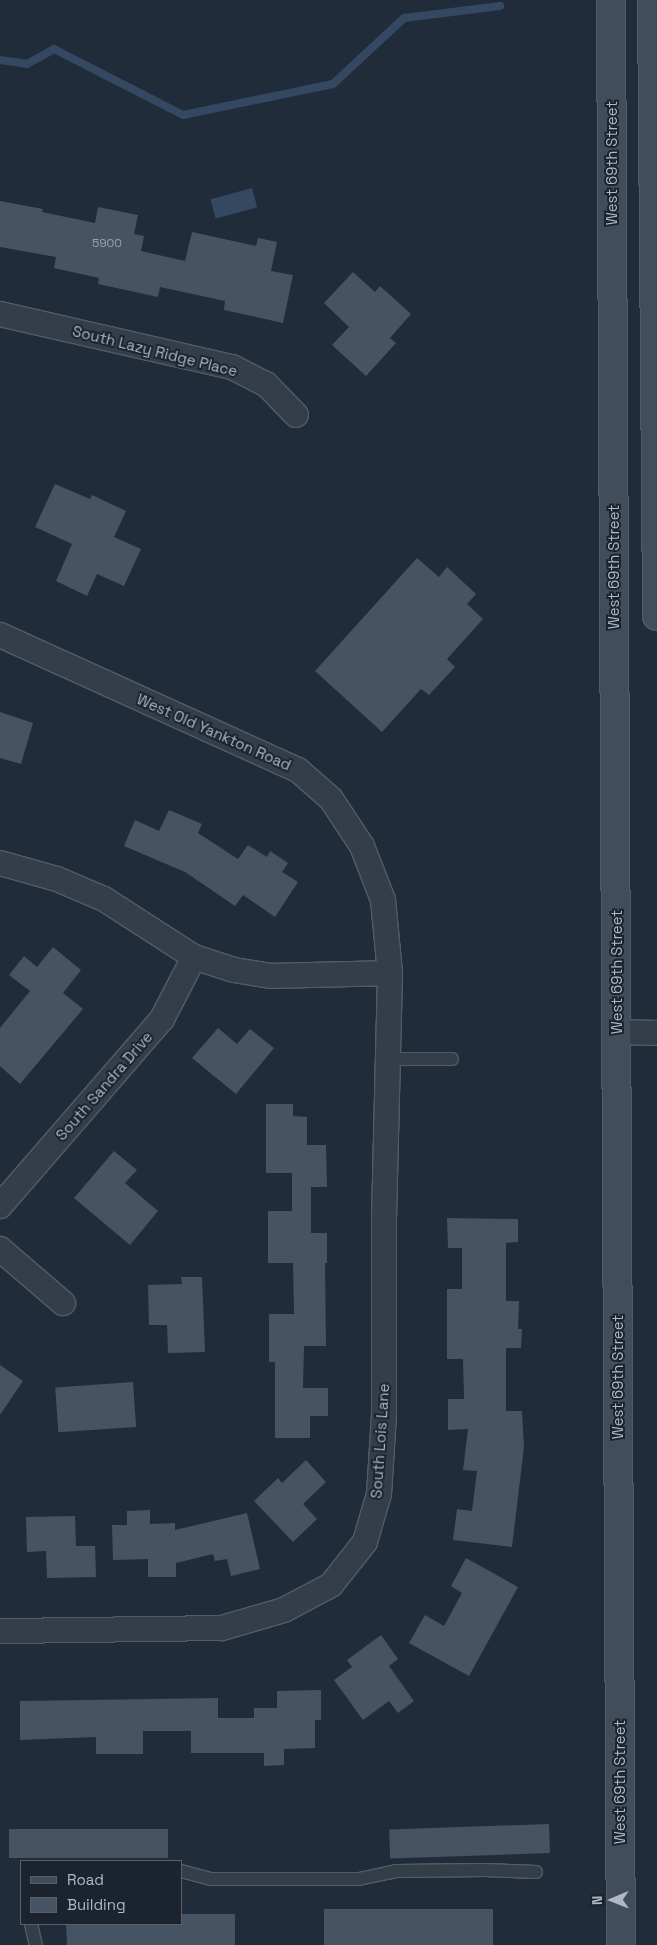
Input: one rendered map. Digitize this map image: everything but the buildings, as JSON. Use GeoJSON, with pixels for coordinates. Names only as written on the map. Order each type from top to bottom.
{"type":"FeatureCollection","features":[{"type":"Feature","properties":{"kind":"main road","name":"West 69th Street"},"geometry":{"type":"LineString","coordinates":[[611,0],[621,1945]]}},
{"type":"Feature","properties":{"kind":"main road"},"geometry":{"type":"LineString","coordinates":[[652,0],[657,616]]}},
{"type":"Feature","properties":{"kind":"street","name":"South Lazy Ridge Place"},"geometry":{"type":"LineString","coordinates":[[0,314],[232,367],[266,384],[296,415]]}},
{"type":"Feature","properties":{"kind":"street","name":"West Old Yankton Road"},"geometry":{"type":"LineString","coordinates":[[0,636],[298,770],[331,799],[362,846],[383,900],[390,973]]}},
{"type":"Feature","properties":{"kind":"street"},"geometry":{"type":"LineString","coordinates":[[0,864],[57,879],[104,899],[194,957],[234,970],[271,976],[390,973]]}},
{"type":"Feature","properties":{"kind":"street","name":"South Sandra Drive"},"geometry":{"type":"LineString","coordinates":[[0,1206],[162,1019],[194,957]]}},
{"type":"Feature","properties":{"kind":"street","name":"South Lois Lane"},"geometry":{"type":"LineString","coordinates":[[0,1631],[222,1628],[284,1610],[331,1585],[365,1542],[379,1494],[384,1415],[387,1059],[390,973]]}},
{"type":"Feature","properties":{"kind":"street"},"geometry":{"type":"LineString","coordinates":[[617,1032],[657,1033]]}},
{"type":"Feature","properties":{"kind":"street"},"geometry":{"type":"LineString","coordinates":[[0,1249],[63,1303]]}},
{"type":"Feature","properties":{"kind":"lane"},"geometry":{"type":"LineString","coordinates":[[387,1059],[452,1059]]}},
{"type":"Feature","properties":{"kind":"lane"},"geometry":{"type":"LineString","coordinates":[[182,1872],[211,1879],[359,1879],[397,1871],[485,1870],[536,1872]]}},
{"type":"Feature","properties":{"kind":"lane"},"geometry":{"type":"LineString","coordinates":[[31,1925],[36,1945]]}},
{"type":"Feature","properties":{"kind":"water"},"geometry":{"type":"Polygon","coordinates":[[[252,188],[257,207],[216,218],[210,199],[252,188]]]}},
{"type":"Feature","properties":{"kind":"waterway"},"geometry":{"type":"LineString","coordinates":[[0,60],[27,64],[54,49],[183,115],[333,84],[404,18],[500,6]]}}]}
